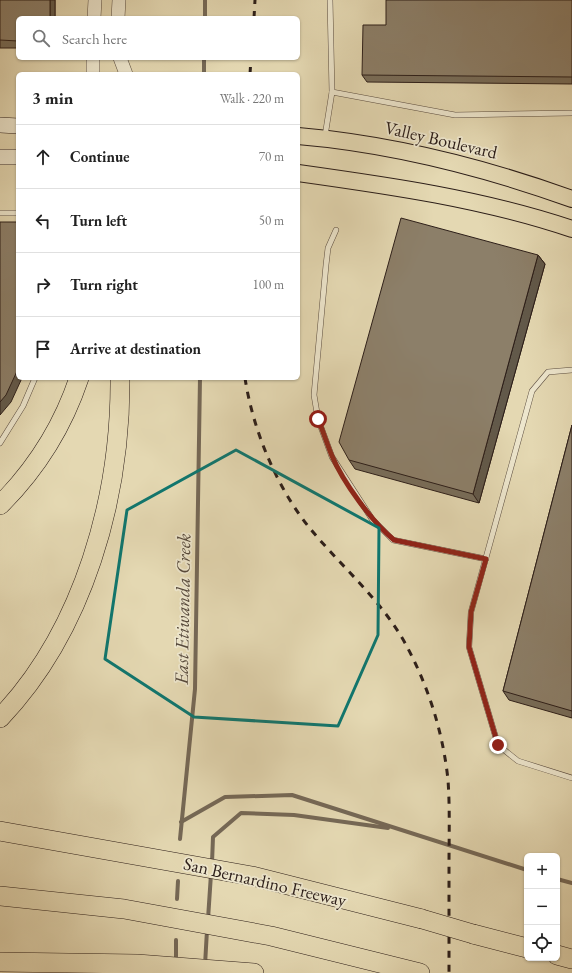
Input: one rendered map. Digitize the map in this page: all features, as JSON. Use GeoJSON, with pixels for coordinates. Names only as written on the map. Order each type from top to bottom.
{"type":"FeatureCollection","features":[{"type":"Feature","properties":{"kind":"highway"},"geometry":{"type":"LineString","coordinates":[[0,505],[38,462],[68,408],[78,380]]}},
{"type":"Feature","properties":{"kind":"highway"},"geometry":{"type":"LineString","coordinates":[[0,718],[31,679],[58,636],[73,606],[98,538],[108,502],[114,472],[118,433],[120,380]]}},
{"type":"Feature","properties":{"kind":"highway","name":"San Bernardino Freeway"},"geometry":{"type":"LineString","coordinates":[[0,831],[121,851],[252,876],[524,947]]}},
{"type":"Feature","properties":{"kind":"highway"},"geometry":{"type":"LineString","coordinates":[[0,896],[124,909],[271,936],[420,973]]}},
{"type":"Feature","properties":{"kind":"highway"},"geometry":{"type":"LineString","coordinates":[[560,956],[572,959]]}},
{"type":"Feature","properties":{"kind":"highway"},"geometry":{"type":"LineString","coordinates":[[0,962],[137,964],[253,973]]}},
{"type":"Feature","properties":{"kind":"main road"},"geometry":{"type":"LineString","coordinates":[[0,125],[16,126]]}},
{"type":"Feature","properties":{"kind":"main road","name":"Valley Boulevard"},"geometry":{"type":"LineString","coordinates":[[300,136],[388,147],[453,162],[535,185],[572,199]]}},
{"type":"Feature","properties":{"kind":"main road"},"geometry":{"type":"LineString","coordinates":[[0,157],[16,157]]}},
{"type":"Feature","properties":{"kind":"main road"},"geometry":{"type":"LineString","coordinates":[[300,173],[459,198],[517,212],[572,229]]}},
{"type":"Feature","properties":{"kind":"street"},"geometry":{"type":"LineString","coordinates":[[94,16],[95,0]]}},
{"type":"Feature","properties":{"kind":"street"},"geometry":{"type":"LineString","coordinates":[[118,16],[119,0]]}},
{"type":"Feature","properties":{"kind":"street"},"geometry":{"type":"LineString","coordinates":[[93,60],[93,72]]}},
{"type":"Feature","properties":{"kind":"street"},"geometry":{"type":"LineString","coordinates":[[117,72],[119,60]]}},
{"type":"Feature","properties":{"kind":"street"},"geometry":{"type":"LineString","coordinates":[[120,60],[125,72]]}},
{"type":"Feature","properties":{"kind":"lane"},"geometry":{"type":"LineString","coordinates":[[324,138],[332,92],[330,0]]}},
{"type":"Feature","properties":{"kind":"lane"},"geometry":{"type":"LineString","coordinates":[[332,92],[456,115],[572,114]]}},
{"type":"Feature","properties":{"kind":"lane"},"geometry":{"type":"LineString","coordinates":[[0,213],[16,213]]}},
{"type":"Feature","properties":{"kind":"lane"},"geometry":{"type":"LineString","coordinates":[[336,230],[328,248],[314,395],[318,419],[332,457],[372,519],[394,540],[486,559]]}},
{"type":"Feature","properties":{"kind":"lane"},"geometry":{"type":"LineString","coordinates":[[572,370],[548,372],[532,391],[471,612],[469,647],[498,745],[518,761],[572,778]]}},
{"type":"Feature","properties":{"kind":"lane"},"geometry":{"type":"LineString","coordinates":[[0,443],[23,406],[34,380]]}},
{"type":"Feature","properties":{"kind":"highlighted area"},"geometry":{"type":"Polygon","coordinates":[[[236,450],[379,528],[378,635],[338,726],[194,717],[105,659],[127,510],[236,450]]]}},
{"type":"Feature","properties":{"kind":"building"},"geometry":{"type":"Polygon","coordinates":[[[0,0],[50,0],[50,16],[16,16],[16,41],[0,40],[0,0]]]}},
{"type":"Feature","properties":{"kind":"building"},"geometry":{"type":"Polygon","coordinates":[[[386,0],[572,0],[572,77],[362,75],[363,25],[386,25],[386,0]]]}},
{"type":"Feature","properties":{"kind":"building"},"geometry":{"type":"Polygon","coordinates":[[[401,218],[538,255],[473,494],[349,460],[339,442],[401,218]]]}},
{"type":"Feature","properties":{"kind":"building"},"geometry":{"type":"Polygon","coordinates":[[[0,222],[16,222],[16,373],[6,395],[0,402],[0,222]]]}},
{"type":"Feature","properties":{"kind":"building"},"geometry":{"type":"Polygon","coordinates":[[[572,425],[572,711],[503,691],[572,425]]]}},
{"type":"Feature","properties":{"kind":"waterway","name":"East Etiwanda Creek"},"geometry":{"type":"LineString","coordinates":[[205,0],[205,16]]}},
{"type":"Feature","properties":{"kind":"waterway","name":"East Etiwanda Creek"},"geometry":{"type":"LineString","coordinates":[[204,60],[204,72]]}},
{"type":"Feature","properties":{"kind":"waterway","name":"East Etiwanda Creek"},"geometry":{"type":"LineString","coordinates":[[180,839],[195,689],[200,380]]}},
{"type":"Feature","properties":{"kind":"waterway"},"geometry":{"type":"LineString","coordinates":[[181,822],[225,797],[292,795],[524,869]]}},
{"type":"Feature","properties":{"kind":"waterway"},"geometry":{"type":"LineString","coordinates":[[212,863],[213,837],[241,813],[294,815],[388,828]]}},
{"type":"Feature","properties":{"kind":"waterway"},"geometry":{"type":"LineString","coordinates":[[208,919],[211,874]]}},
{"type":"Feature","properties":{"kind":"waterway"},"geometry":{"type":"LineString","coordinates":[[560,880],[572,883]]}},
{"type":"Feature","properties":{"kind":"waterway","name":"East Etiwanda Creek"},"geometry":{"type":"LineString","coordinates":[[177,899],[178,881]]}},
{"type":"Feature","properties":{"kind":"waterway"},"geometry":{"type":"LineString","coordinates":[[205,965],[207,930]]}},
{"type":"Feature","properties":{"kind":"waterway","name":"East Etiwanda Creek"},"geometry":{"type":"LineString","coordinates":[[176,940],[176,957]]}},
{"type":"Feature","properties":{"kind":"railway"},"geometry":{"type":"LineString","coordinates":[[254,16],[255,0]]}},
{"type":"Feature","properties":{"kind":"railway"},"geometry":{"type":"LineString","coordinates":[[250,72],[251,60]]}},
{"type":"Feature","properties":{"kind":"railway"},"geometry":{"type":"LineString","coordinates":[[245,380],[254,419],[269,460],[278,479],[300,516],[325,546],[374,599],[395,627],[421,675],[433,709],[446,762],[448,780],[449,973]]}},
{"type":"Feature","properties":{"kind":"route"},"geometry":{"type":"LineString","coordinates":[[318,419],[332,457],[343,476],[372,519],[386,534],[394,540],[486,559],[471,612],[469,647],[498,745]]}}]}
